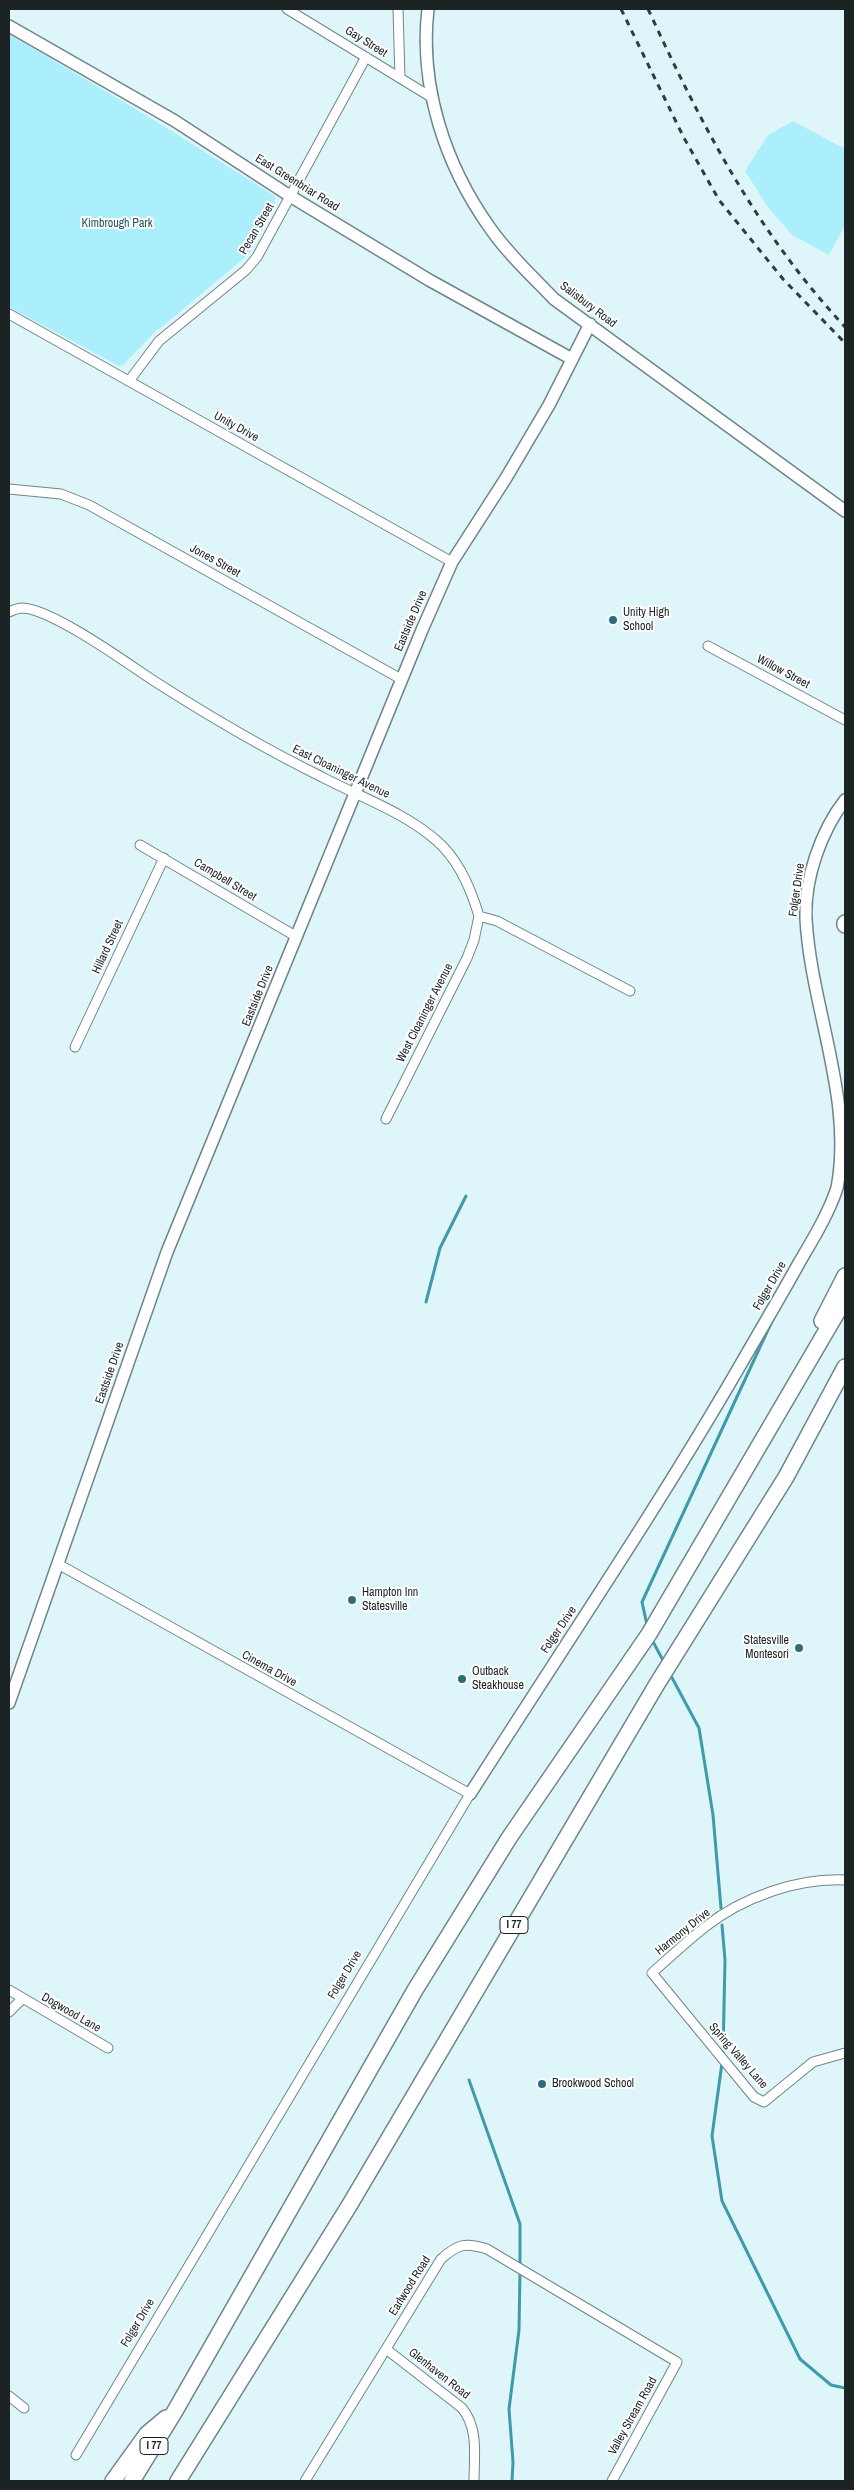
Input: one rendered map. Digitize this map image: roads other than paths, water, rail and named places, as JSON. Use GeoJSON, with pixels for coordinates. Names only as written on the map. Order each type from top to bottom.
{"type":"FeatureCollection","features":[{"type":"Feature","properties":{"kind":"highway"},"geometry":{"type":"LineString","coordinates":[[726,1504],[845,1276]]}},
{"type":"Feature","properties":{"kind":"highway","name":"I 77"},"geometry":{"type":"LineString","coordinates":[[132,2481],[175,2411],[415,1990],[509,1838],[649,1634],[845,1299]]}},
{"type":"Feature","properties":{"kind":"highway","name":"I 77"},"geometry":{"type":"LineString","coordinates":[[178,2481],[349,2206],[657,1684],[786,1477],[845,1367]]}},
{"type":"Feature","properties":{"kind":"highway"},"geometry":{"type":"LineString","coordinates":[[114,2481],[147,2434],[175,2411]]}},
{"type":"Feature","properties":{"kind":"street","name":"Gay Street"},"geometry":{"type":"LineString","coordinates":[[287,9],[431,97]]}},
{"type":"Feature","properties":{"kind":"street"},"geometry":{"type":"LineString","coordinates":[[398,9],[400,78]]}},
{"type":"Feature","properties":{"kind":"street","name":"Salisbury Road"},"geometry":{"type":"LineString","coordinates":[[428,9],[426,65],[431,97],[445,143],[465,187],[490,229],[518,262],[554,299],[845,511]]}},
{"type":"Feature","properties":{"kind":"street","name":"East Greenbriar Road"},"geometry":{"type":"LineString","coordinates":[[9,26],[175,121],[290,196],[429,280],[572,359]]}},
{"type":"Feature","properties":{"kind":"street","name":"Pecan Street"},"geometry":{"type":"LineString","coordinates":[[129,381],[159,341],[246,270],[257,257],[366,57]]}},
{"type":"Feature","properties":{"kind":"street","name":"Unity Drive"},"geometry":{"type":"LineString","coordinates":[[9,314],[452,562]]}},
{"type":"Feature","properties":{"kind":"street","name":"Eastside Drive"},"geometry":{"type":"LineString","coordinates":[[9,1704],[167,1252],[402,679],[452,562],[508,475],[549,405],[590,324]]}},
{"type":"Feature","properties":{"kind":"street","name":"Jones Street"},"geometry":{"type":"LineString","coordinates":[[9,488],[61,494],[82,501],[402,679]]}},
{"type":"Feature","properties":{"kind":"street","name":"East Cloaninger Avenue"},"geometry":{"type":"LineString","coordinates":[[9,612],[22,608],[34,610],[62,623],[191,705],[271,752],[416,824],[439,842],[459,868],[471,890],[479,916]]}},
{"type":"Feature","properties":{"kind":"street","name":"Willow Street"},"geometry":{"type":"LineString","coordinates":[[708,646],[845,720]]}},
{"type":"Feature","properties":{"kind":"street","name":"Folger Drive"},"geometry":{"type":"LineString","coordinates":[[76,2455],[470,1794],[654,1509],[825,1216],[837,1187],[842,1162],[844,1125],[839,1076],[813,965],[806,918],[813,868],[822,838],[833,815],[845,800]]}},
{"type":"Feature","properties":{"kind":"street","name":"Campbell Street"},"geometry":{"type":"LineString","coordinates":[[140,845],[297,937]]}},
{"type":"Feature","properties":{"kind":"street","name":"Hillard Street"},"geometry":{"type":"LineString","coordinates":[[75,1047],[164,858]]}},
{"type":"Feature","properties":{"kind":"street"},"geometry":{"type":"LineString","coordinates":[[479,916],[497,921],[630,991]]}},
{"type":"Feature","properties":{"kind":"street","name":"West Cloaninger Avenue"},"geometry":{"type":"LineString","coordinates":[[386,1119],[467,958],[474,940],[479,916]]}},
{"type":"Feature","properties":{"kind":"street","name":"Cinema Drive"},"geometry":{"type":"LineString","coordinates":[[58,1564],[470,1794]]}},
{"type":"Feature","properties":{"kind":"street","name":"Harmony Drive"},"geometry":{"type":"LineString","coordinates":[[652,1973],[706,1926],[743,1904],[793,1886],[822,1879],[845,1880]]}},
{"type":"Feature","properties":{"kind":"street","name":"Spring Valley Lane"},"geometry":{"type":"LineString","coordinates":[[652,1973],[754,2098],[764,2102],[813,2062],[845,2053]]}},
{"type":"Feature","properties":{"kind":"street","name":"Dogwood Lane"},"geometry":{"type":"LineString","coordinates":[[9,1990],[108,2048]]}},
{"type":"Feature","properties":{"kind":"street","name":"Dogwood Lane"},"geometry":{"type":"LineString","coordinates":[[9,2012],[22,1999]]}},
{"type":"Feature","properties":{"kind":"street","name":"Earlwood Road"},"geometry":{"type":"LineString","coordinates":[[305,2481],[441,2259],[454,2248],[470,2244],[487,2248],[677,2362]]}},
{"type":"Feature","properties":{"kind":"street","name":"Glenhaven Road"},"geometry":{"type":"LineString","coordinates":[[386,2349],[462,2408],[471,2419],[474,2432],[474,2481]]}},
{"type":"Feature","properties":{"kind":"street","name":"Valley Stream Road"},"geometry":{"type":"LineString","coordinates":[[612,2481],[677,2362]]}},
{"type":"Feature","properties":{"kind":"street"},"geometry":{"type":"LineString","coordinates":[[9,2396],[24,2408]]}},
{"type":"Feature","properties":{"kind":"waterway"},"geometry":{"type":"LineString","coordinates":[[426,1302],[440,1248],[466,1196]]}},
{"type":"Feature","properties":{"kind":"waterway"},"geometry":{"type":"LineString","coordinates":[[647,1625],[642,1602],[773,1319]]}},
{"type":"Feature","properties":{"kind":"waterway"},"geometry":{"type":"LineString","coordinates":[[651,1638],[665,1664]]}},
{"type":"Feature","properties":{"kind":"waterway"},"geometry":{"type":"LineString","coordinates":[[670,1674],[699,1728],[713,1815],[721,1908]]}},
{"type":"Feature","properties":{"kind":"waterway"},"geometry":{"type":"LineString","coordinates":[[722,1925],[725,1960],[723,2055]]}},
{"type":"Feature","properties":{"kind":"waterway"},"geometry":{"type":"LineString","coordinates":[[722,2063],[712,2136],[722,2201],[800,2359],[831,2385],[845,2388]]}},
{"type":"Feature","properties":{"kind":"waterway"},"geometry":{"type":"LineString","coordinates":[[469,2080],[520,2224],[520,2265]]}},
{"type":"Feature","properties":{"kind":"waterway"},"geometry":{"type":"LineString","coordinates":[[512,2481],[513,2462],[509,2409],[519,2330],[520,2272]]}},
{"type":"Feature","properties":{"kind":"railway"},"geometry":{"type":"LineString","coordinates":[[621,9],[684,138],[719,200],[783,279],[845,343]]}},
{"type":"Feature","properties":{"kind":"railway"},"geometry":{"type":"LineString","coordinates":[[648,9],[689,95],[733,176],[784,253],[813,291],[845,327]]}},
{"type":"Feature","properties":{"kind":"place","name":"Unity High School"},"geometry":{"type":"Point","coordinates":[613,620]}},
{"type":"Feature","properties":{"kind":"place","name":"Hampton Inn Statesville"},"geometry":{"type":"Point","coordinates":[352,1600]}},
{"type":"Feature","properties":{"kind":"place","name":"Statesville Montesori"},"geometry":{"type":"Point","coordinates":[799,1648]}},
{"type":"Feature","properties":{"kind":"place","name":"Outback Steakhouse"},"geometry":{"type":"Point","coordinates":[462,1679]}},
{"type":"Feature","properties":{"kind":"place","name":"Brookwood School"},"geometry":{"type":"Point","coordinates":[542,2084]}},
{"type":"Feature","properties":{"kind":"park label","name":"Kimbrough Park"},"geometry":{"type":"Point","coordinates":[117,224]}}]}
